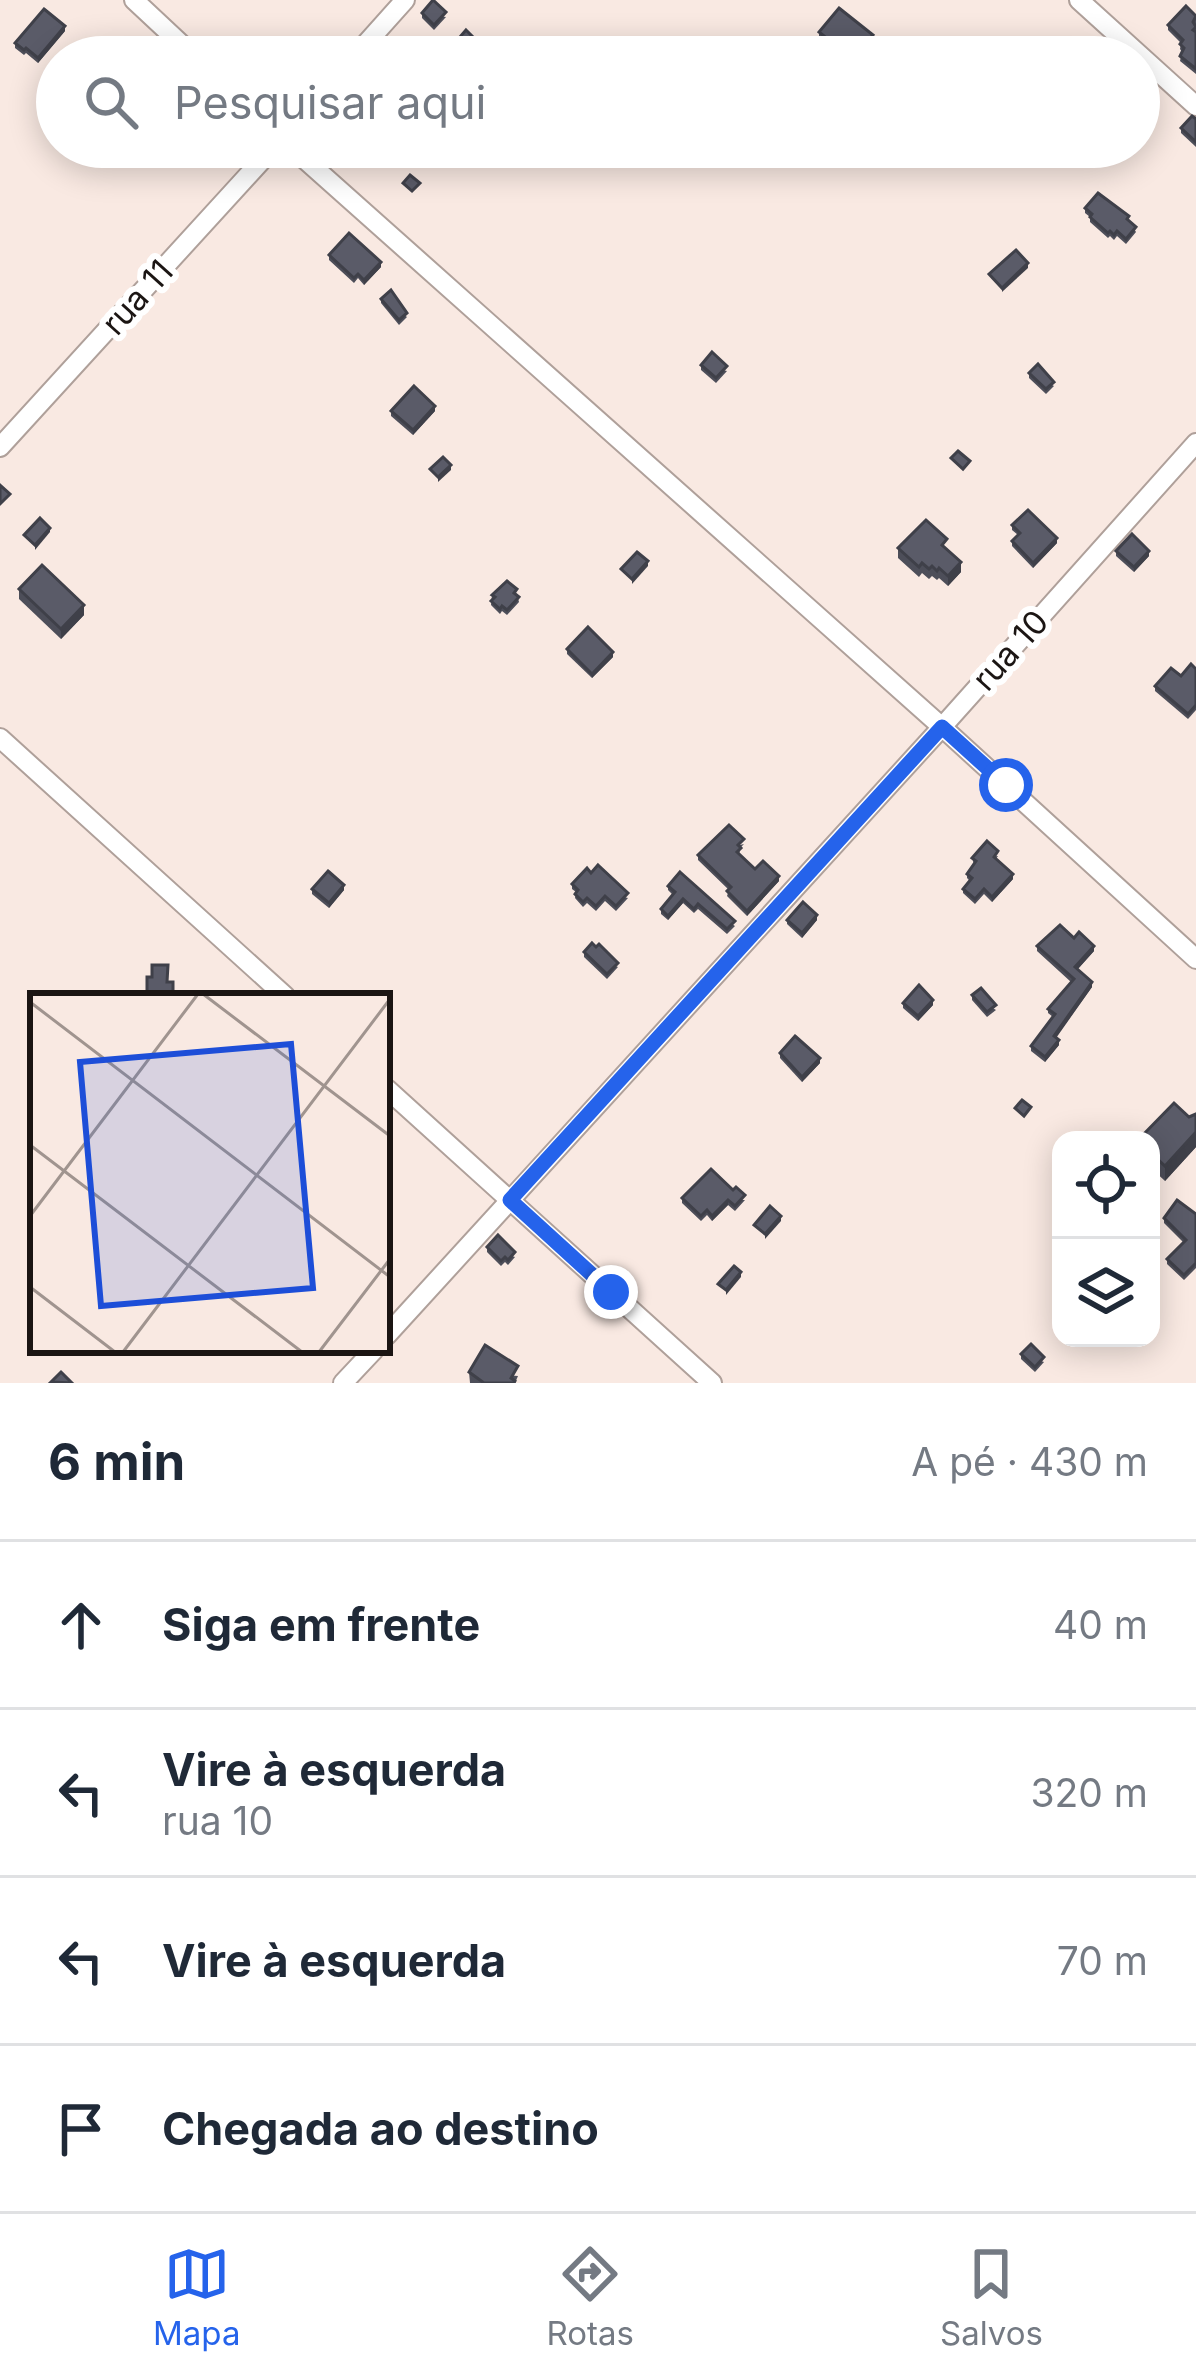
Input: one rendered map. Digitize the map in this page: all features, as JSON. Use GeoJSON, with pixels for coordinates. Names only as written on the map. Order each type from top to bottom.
{"type":"FeatureCollection","features":[{"type":"Feature","properties":{"kind":"street"},"geometry":{"type":"LineString","coordinates":[[134,0],[173,36]]}},
{"type":"Feature","properties":{"kind":"street"},"geometry":{"type":"LineString","coordinates":[[373,36],[405,0]]}},
{"type":"Feature","properties":{"kind":"street"},"geometry":{"type":"LineString","coordinates":[[1079,0],[1119,36]]}},
{"type":"Feature","properties":{"kind":"street"},"geometry":{"type":"LineString","coordinates":[[1160,73],[1196,106]]}},
{"type":"Feature","properties":{"kind":"street","name":"rua 11"},"geometry":{"type":"LineString","coordinates":[[0,447],[255,168]]}},
{"type":"Feature","properties":{"kind":"street"},"geometry":{"type":"LineString","coordinates":[[315,168],[1196,959]]}},
{"type":"Feature","properties":{"kind":"street","name":"rua 10"},"geometry":{"type":"LineString","coordinates":[[390,1332],[1196,443]]}},
{"type":"Feature","properties":{"kind":"street"},"geometry":{"type":"LineString","coordinates":[[0,738],[282,993]]}},
{"type":"Feature","properties":{"kind":"street"},"geometry":{"type":"LineString","coordinates":[[390,1092],[712,1383]]}},
{"type":"Feature","properties":{"kind":"street"},"geometry":{"type":"LineString","coordinates":[[344,1383],[371,1353]]}},
{"type":"Feature","properties":{"kind":"building"},"geometry":{"type":"Polygon","coordinates":[[[433,0],[446,12],[434,25],[422,13],[433,0]]]}},
{"type":"Feature","properties":{"kind":"building"},"geometry":{"type":"Polygon","coordinates":[[[1186,6],[1196,16],[1196,69],[1180,56],[1183,40],[1168,25],[1186,6]]]}},
{"type":"Feature","properties":{"kind":"building"},"geometry":{"type":"Polygon","coordinates":[[[839,8],[873,35],[824,36],[819,32],[839,8]]]}},
{"type":"Feature","properties":{"kind":"building"},"geometry":{"type":"Polygon","coordinates":[[[44,9],[65,26],[57,36],[36,36],[36,56],[15,43],[44,9]]]}},
{"type":"Feature","properties":{"kind":"building"},"geometry":{"type":"Polygon","coordinates":[[[1192,116],[1196,119],[1196,142],[1181,128],[1192,116]]]}},
{"type":"Feature","properties":{"kind":"building"},"geometry":{"type":"Polygon","coordinates":[[[410,175],[420,183],[412,191],[403,183],[410,175]]]}},
{"type":"Feature","properties":{"kind":"building"},"geometry":{"type":"Polygon","coordinates":[[[1098,193],[1136,227],[1126,239],[1117,231],[1108,233],[1090,217],[1085,208],[1098,193]]]}},
{"type":"Feature","properties":{"kind":"building"},"geometry":{"type":"Polygon","coordinates":[[[349,233],[381,262],[364,280],[358,274],[354,278],[329,255],[349,233]]]}},
{"type":"Feature","properties":{"kind":"building"},"geometry":{"type":"Polygon","coordinates":[[[1016,250],[1028,263],[1002,288],[989,274],[1016,250]]]}},
{"type":"Feature","properties":{"kind":"building"},"geometry":{"type":"Polygon","coordinates":[[[391,290],[407,313],[399,320],[381,299],[391,290]]]}},
{"type":"Feature","properties":{"kind":"building"},"geometry":{"type":"Polygon","coordinates":[[[712,352],[727,366],[716,378],[701,365],[712,352]]]}},
{"type":"Feature","properties":{"kind":"building"},"geometry":{"type":"Polygon","coordinates":[[[1038,364],[1054,382],[1046,389],[1029,373],[1038,364]]]}},
{"type":"Feature","properties":{"kind":"building"},"geometry":{"type":"Polygon","coordinates":[[[414,386],[435,406],[413,430],[391,411],[414,386]]]}},
{"type":"Feature","properties":{"kind":"building"},"geometry":{"type":"Polygon","coordinates":[[[958,451],[970,461],[963,469],[951,458],[958,451]]]}},
{"type":"Feature","properties":{"kind":"building"},"geometry":{"type":"Polygon","coordinates":[[[443,457],[451,465],[438,477],[430,469],[443,457]]]}},
{"type":"Feature","properties":{"kind":"building"},"geometry":{"type":"Polygon","coordinates":[[[0,485],[10,494],[0,504],[0,485]]]}},
{"type":"Feature","properties":{"kind":"building"},"geometry":{"type":"Polygon","coordinates":[[[1028,510],[1057,538],[1033,563],[1012,541],[1020,533],[1012,525],[1028,510]]]}},
{"type":"Feature","properties":{"kind":"building"},"geometry":{"type":"Polygon","coordinates":[[[40,518],[50,528],[35,545],[24,535],[40,518]]]}},
{"type":"Feature","properties":{"kind":"building"},"geometry":{"type":"Polygon","coordinates":[[[926,520],[947,539],[942,545],[961,562],[948,576],[939,568],[929,569],[922,563],[919,567],[898,548],[926,520]]]}},
{"type":"Feature","properties":{"kind":"building"},"geometry":{"type":"Polygon","coordinates":[[[1132,534],[1149,551],[1134,567],[1116,551],[1132,534]]]}},
{"type":"Feature","properties":{"kind":"building"},"geometry":{"type":"Polygon","coordinates":[[[637,552],[648,561],[632,579],[621,569],[637,552]]]}},
{"type":"Feature","properties":{"kind":"building"},"geometry":{"type":"Polygon","coordinates":[[[42,565],[84,605],[61,629],[19,589],[42,565]]]}},
{"type":"Feature","properties":{"kind":"building"},"geometry":{"type":"Polygon","coordinates":[[[507,581],[519,597],[507,610],[491,601],[507,581]]]}},
{"type":"Feature","properties":{"kind":"building"},"geometry":{"type":"Polygon","coordinates":[[[588,627],[613,652],[592,674],[567,649],[588,627]]]}},
{"type":"Feature","properties":{"kind":"building"},"geometry":{"type":"Polygon","coordinates":[[[1191,664],[1196,669],[1196,705],[1188,714],[1155,686],[1171,668],[1181,676],[1191,664]]]}},
{"type":"Feature","properties":{"kind":"building"},"geometry":{"type":"Polygon","coordinates":[[[729,825],[744,839],[737,852],[755,869],[763,861],[779,876],[747,911],[727,891],[731,887],[698,855],[729,825]]]}},
{"type":"Feature","properties":{"kind":"building"},"geometry":{"type":"Polygon","coordinates":[[[987,841],[998,851],[994,857],[1013,874],[992,897],[984,889],[975,899],[963,889],[972,878],[967,874],[976,861],[972,858],[987,841]]]}},
{"type":"Feature","properties":{"kind":"building"},"geometry":{"type":"Polygon","coordinates":[[[598,865],[628,893],[616,906],[605,896],[596,906],[575,894],[578,890],[572,884],[587,868],[591,873],[598,865]]]}},
{"type":"Feature","properties":{"kind":"building"},"geometry":{"type":"Polygon","coordinates":[[[328,871],[344,885],[329,903],[312,889],[328,871]]]}},
{"type":"Feature","properties":{"kind":"building"},"geometry":{"type":"Polygon","coordinates":[[[680,872],[735,921],[727,929],[698,904],[694,909],[683,899],[668,916],[661,909],[675,892],[668,886],[680,872]]]}},
{"type":"Feature","properties":{"kind":"building"},"geometry":{"type":"Polygon","coordinates":[[[803,902],[817,915],[802,933],[787,920],[803,902]]]}},
{"type":"Feature","properties":{"kind":"building"},"geometry":{"type":"Polygon","coordinates":[[[1060,925],[1074,938],[1079,932],[1094,946],[1075,967],[1092,982],[1045,1057],[1031,1046],[1055,1014],[1048,1009],[1074,979],[1037,946],[1060,925]]]}},
{"type":"Feature","properties":{"kind":"building"},"geometry":{"type":"Polygon","coordinates":[[[592,943],[618,963],[607,974],[584,952],[592,943]]]}},
{"type":"Feature","properties":{"kind":"building"},"geometry":{"type":"Polygon","coordinates":[[[152,965],[168,965],[167,982],[173,982],[173,993],[147,993],[147,977],[152,977],[152,965]]]}},
{"type":"Feature","properties":{"kind":"building"},"geometry":{"type":"Polygon","coordinates":[[[919,985],[933,1000],[918,1016],[903,1003],[919,985]]]}},
{"type":"Feature","properties":{"kind":"building"},"geometry":{"type":"Polygon","coordinates":[[[981,988],[996,1005],[987,1012],[972,995],[981,988]]]}},
{"type":"Feature","properties":{"kind":"building"},"geometry":{"type":"Polygon","coordinates":[[[795,1036],[820,1058],[802,1077],[780,1053],[795,1036]]]}},
{"type":"Feature","properties":{"kind":"building"},"geometry":{"type":"Polygon","coordinates":[[[1022,1100],[1031,1107],[1024,1116],[1015,1108],[1022,1100]]]}},
{"type":"Feature","properties":{"kind":"building"},"geometry":{"type":"Polygon","coordinates":[[[1174,1103],[1189,1117],[1196,1114],[1196,1132],[1165,1166],[1160,1161],[1160,1131],[1147,1131],[1174,1103]]]}},
{"type":"Feature","properties":{"kind":"building"},"geometry":{"type":"Polygon","coordinates":[[[711,1169],[745,1195],[735,1206],[728,1200],[712,1216],[707,1210],[701,1216],[682,1198],[711,1169]]]}},
{"type":"Feature","properties":{"kind":"building"},"geometry":{"type":"Polygon","coordinates":[[[1177,1200],[1196,1214],[1196,1263],[1184,1275],[1167,1259],[1186,1240],[1164,1218],[1177,1200]]]}},
{"type":"Feature","properties":{"kind":"building"},"geometry":{"type":"Polygon","coordinates":[[[770,1206],[781,1216],[765,1234],[754,1225],[770,1206]]]}},
{"type":"Feature","properties":{"kind":"building"},"geometry":{"type":"Polygon","coordinates":[[[498,1235],[515,1252],[508,1260],[501,1261],[487,1247],[498,1235]]]}},
{"type":"Feature","properties":{"kind":"building"},"geometry":{"type":"Polygon","coordinates":[[[734,1266],[741,1272],[726,1290],[718,1284],[734,1266]]]}},
{"type":"Feature","properties":{"kind":"building"},"geometry":{"type":"Polygon","coordinates":[[[1031,1344],[1044,1357],[1035,1367],[1021,1354],[1031,1344]]]}},
{"type":"Feature","properties":{"kind":"building"},"geometry":{"type":"Polygon","coordinates":[[[485,1345],[518,1366],[511,1378],[514,1383],[484,1383],[469,1372],[485,1345]]]}},
{"type":"Feature","properties":{"kind":"building"},"geometry":{"type":"Polygon","coordinates":[[[61,1372],[72,1383],[51,1382],[61,1372]]]}},
{"type":"Feature","properties":{"kind":"route"},"geometry":{"type":"LineString","coordinates":[[611,1292],[510,1200],[942,727],[1006,785]]}}]}
